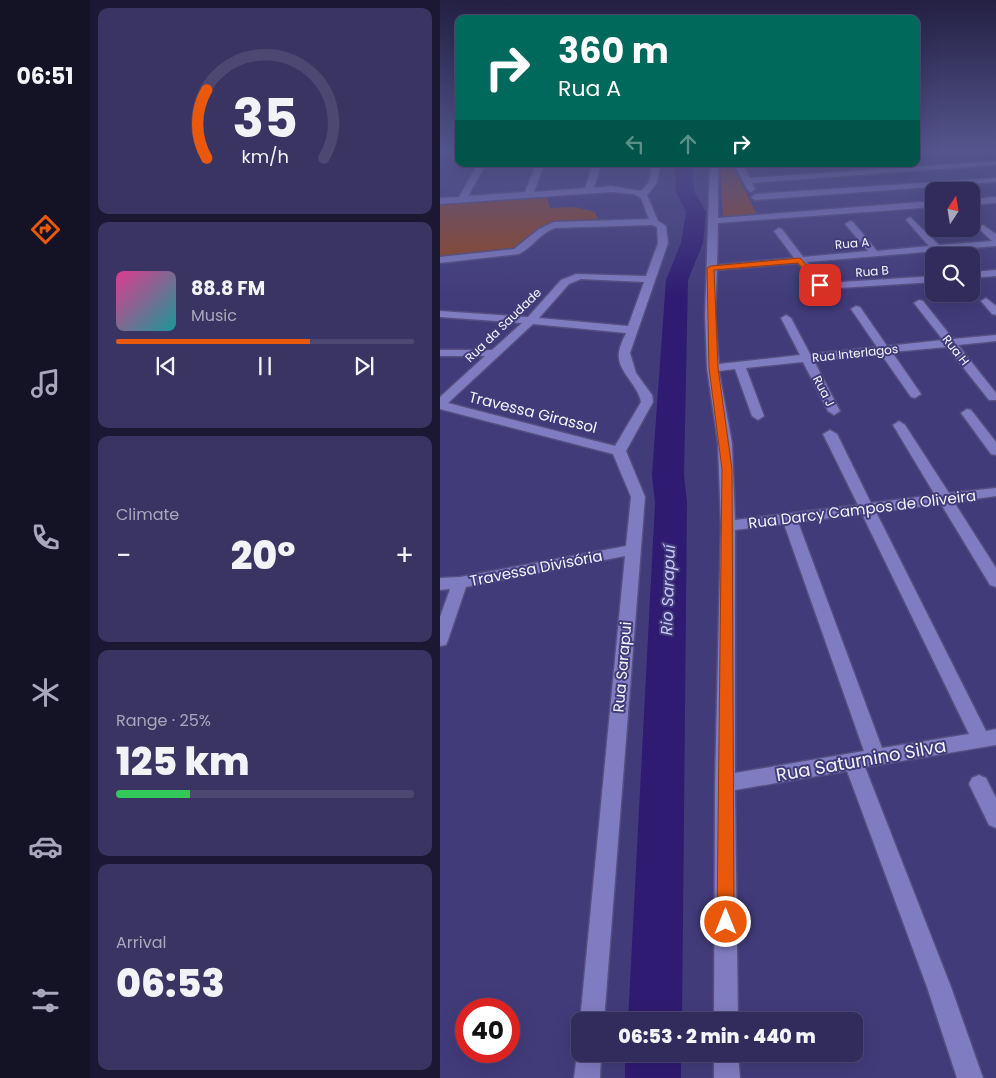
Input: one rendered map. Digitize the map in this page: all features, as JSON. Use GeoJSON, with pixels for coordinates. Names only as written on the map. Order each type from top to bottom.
{"type":"FeatureCollection","features":[{"type":"Feature","properties":{"kind":"street"},"geometry":{"type":"LineString","coordinates":[[440,201],[473,199]]}},
{"type":"Feature","properties":{"kind":"street"},"geometry":{"type":"LineString","coordinates":[[645,199],[650,206],[654,222]]}},
{"type":"Feature","properties":{"kind":"street"},"geometry":{"type":"LineString","coordinates":[[714,199],[711,268],[713,368],[725,443],[728,526],[725,784],[726,1012]]}},
{"type":"Feature","properties":{"kind":"street"},"geometry":{"type":"LineString","coordinates":[[756,199],[760,207]]}},
{"type":"Feature","properties":{"kind":"street"},"geometry":{"type":"LineString","coordinates":[[714,221],[760,207],[830,199]]}},
{"type":"Feature","properties":{"kind":"street"},"geometry":{"type":"LineString","coordinates":[[980,201],[996,200]]}},
{"type":"Feature","properties":{"kind":"street"},"geometry":{"type":"LineString","coordinates":[[760,207],[925,204]]}},
{"type":"Feature","properties":{"kind":"street"},"geometry":{"type":"LineString","coordinates":[[910,220],[935,247]]}},
{"type":"Feature","properties":{"kind":"street"},"geometry":{"type":"LineString","coordinates":[[440,260],[516,252],[525,247],[540,230],[554,225],[654,222],[661,226],[664,243],[624,353],[630,373],[643,391],[646,402],[619,451]]}},
{"type":"Feature","properties":{"kind":"street"},"geometry":{"type":"LineString","coordinates":[[850,224],[874,254]]}},
{"type":"Feature","properties":{"kind":"street"},"geometry":{"type":"LineString","coordinates":[[983,228],[996,241]]}},
{"type":"Feature","properties":{"kind":"street","name":"Rua B"},"geometry":{"type":"LineString","coordinates":[[779,231],[817,282],[828,287],[925,280]]}},
{"type":"Feature","properties":{"kind":"street","name":"Rua A"},"geometry":{"type":"LineString","coordinates":[[945,247],[996,241]]}},
{"type":"Feature","properties":{"kind":"street","name":"Rua A"},"geometry":{"type":"LineString","coordinates":[[711,268],[925,249]]}},
{"type":"Feature","properties":{"kind":"street"},"geometry":{"type":"LineString","coordinates":[[980,275],[996,273]]}},
{"type":"Feature","properties":{"kind":"street","name":"Rua da Saudade"},"geometry":{"type":"LineString","coordinates":[[440,405],[530,321],[565,282],[573,277],[598,276],[650,279]]}},
{"type":"Feature","properties":{"kind":"street"},"geometry":{"type":"LineString","coordinates":[[986,301],[996,312]]}},
{"type":"Feature","properties":{"kind":"street","name":"Rua H"},"geometry":{"type":"LineString","coordinates":[[919,303],[992,397]]}},
{"type":"Feature","properties":{"kind":"street"},"geometry":{"type":"LineString","coordinates":[[856,309],[915,394]]}},
{"type":"Feature","properties":{"kind":"street"},"geometry":{"type":"LineString","coordinates":[[440,314],[488,315],[530,321],[631,330]]}},
{"type":"Feature","properties":{"kind":"street","name":"Rua J"},"geometry":{"type":"LineString","coordinates":[[786,318],[834,411]]}},
{"type":"Feature","properties":{"kind":"street","name":"Rua Interlagos"},"geometry":{"type":"LineString","coordinates":[[713,368],[996,338]]}},
{"type":"Feature","properties":{"kind":"street"},"geometry":{"type":"LineString","coordinates":[[440,353],[496,353]]}},
{"type":"Feature","properties":{"kind":"street"},"geometry":{"type":"LineString","coordinates":[[740,365],[758,416]]}},
{"type":"Feature","properties":{"kind":"street","name":"Travessa Girassol"},"geometry":{"type":"LineString","coordinates":[[440,405],[619,451]]}},
{"type":"Feature","properties":{"kind":"street"},"geometry":{"type":"LineString","coordinates":[[968,413],[996,451]]}},
{"type":"Feature","properties":{"kind":"street"},"geometry":{"type":"LineString","coordinates":[[899,425],[996,581]]}},
{"type":"Feature","properties":{"kind":"street"},"geometry":{"type":"LineString","coordinates":[[830,434],[989,738]]}},
{"type":"Feature","properties":{"kind":"street","name":"Rua Sarapui"},"geometry":{"type":"LineString","coordinates":[[593,1012],[638,497],[619,451]]}},
{"type":"Feature","properties":{"kind":"street","name":"Rua Darcy Campos de Oliveira"},"geometry":{"type":"LineString","coordinates":[[728,526],[996,492]]}},
{"type":"Feature","properties":{"kind":"street"},"geometry":{"type":"LineString","coordinates":[[789,518],[876,757]]}},
{"type":"Feature","properties":{"kind":"street","name":"Travessa Divisória"},"geometry":{"type":"LineString","coordinates":[[440,584],[460,583],[632,550]]}},
{"type":"Feature","properties":{"kind":"street"},"geometry":{"type":"LineString","coordinates":[[440,640],[460,583]]}},
{"type":"Feature","properties":{"kind":"street","name":"Rua Saturnino Silva"},"geometry":{"type":"LineString","coordinates":[[725,784],[989,738]]}},
{"type":"Feature","properties":{"kind":"street"},"geometry":{"type":"LineString","coordinates":[[853,761],[939,987],[970,1078]]}},
{"type":"Feature","properties":{"kind":"street"},"geometry":{"type":"LineString","coordinates":[[978,784],[996,820]]}},
{"type":"Feature","properties":{"kind":"street"},"geometry":{"type":"LineString","coordinates":[[587,1078],[588,1062]]}},
{"type":"Feature","properties":{"kind":"street"},"geometry":{"type":"LineString","coordinates":[[726,1062],[727,1078]]}},
{"type":"Feature","properties":{"kind":"shaded area"},"geometry":{"type":"Polygon","coordinates":[[[489,199],[547,199],[550,208],[575,207],[595,212],[599,222],[548,225],[535,232],[522,248],[507,253],[440,259],[440,203],[489,199]]]}},
{"type":"Feature","properties":{"kind":"shaded area"},"geometry":{"type":"Polygon","coordinates":[[[722,199],[749,199],[757,215],[723,216],[722,199]]]}},
{"type":"Feature","properties":{"kind":"waterway","name":"Rio Sarapuí"},"geometry":{"type":"LineString","coordinates":[[655,1012],[671,503],[668,475],[677,280],[692,243],[696,212],[689,199]]}},
{"type":"Feature","properties":{"kind":"waterway","name":"Rio Sarapuí"},"geometry":{"type":"LineString","coordinates":[[653,1062],[653,1078]]}},
{"type":"Feature","properties":{"kind":"route"},"geometry":{"type":"LineString","coordinates":[[726,922],[727,469],[725,443],[713,368],[710,314],[711,268],[800,260],[820,285]]}}]}
